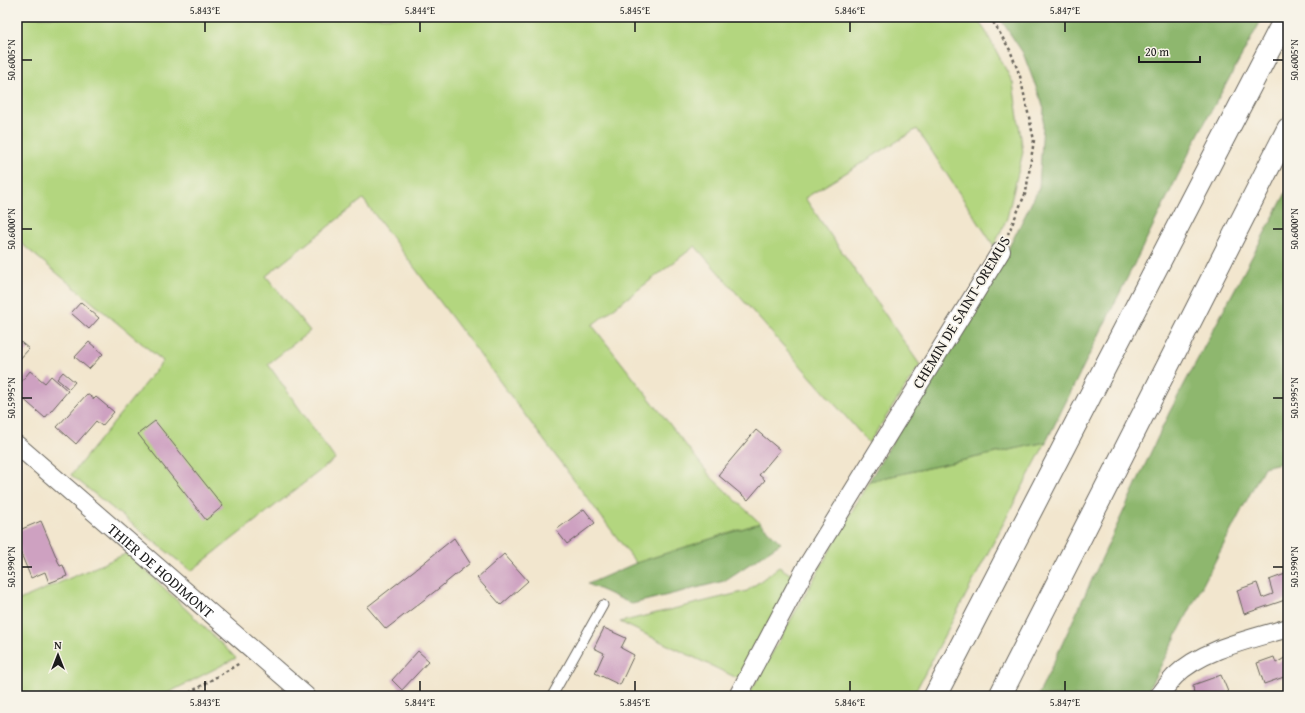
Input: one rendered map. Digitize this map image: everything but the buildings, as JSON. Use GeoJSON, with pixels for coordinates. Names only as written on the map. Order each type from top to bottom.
{"type":"FeatureCollection","features":[{"type":"Feature","properties":{"kind":"highway"},"geometry":{"type":"LineString","coordinates":[[935,696],[1286,17]]}},
{"type":"Feature","properties":{"kind":"highway"},"geometry":{"type":"LineString","coordinates":[[1000,696],[1288,129]]}},
{"type":"Feature","properties":{"kind":"highway"},"geometry":{"type":"LineString","coordinates":[[1005,696],[1020,659]]}},
{"type":"Feature","properties":{"kind":"street","name":"CHEMIN DE SAINT-OREMUS"},"geometry":{"type":"LineString","coordinates":[[738,696],[807,566],[1001,251]]}},
{"type":"Feature","properties":{"kind":"street","name":"THIER DE HODIMONT"},"geometry":{"type":"LineString","coordinates":[[17,445],[306,696]]}},
{"type":"Feature","properties":{"kind":"street"},"geometry":{"type":"LineString","coordinates":[[1159,696],[1175,676],[1194,661],[1220,649],[1288,628]]}},
{"type":"Feature","properties":{"kind":"lane"},"geometry":{"type":"LineString","coordinates":[[552,696],[602,605]]}},
{"type":"Feature","properties":{"kind":"path","name":"CHEMIN DE SAINT-OREMUS"},"geometry":{"type":"LineString","coordinates":[[990,17],[1010,50],[1020,76],[1034,140],[1026,192],[1001,251]]}},
{"type":"Feature","properties":{"kind":"path"},"geometry":{"type":"LineString","coordinates":[[184,696],[257,654]]}},
{"type":"Feature","properties":{"kind":"green space"},"geometry":{"type":"Polygon","coordinates":[[[17,17],[975,17],[985,30],[1013,83],[1023,152],[1007,218],[994,246],[917,129],[805,198],[920,365],[869,443],[695,246],[592,325],[711,477],[760,523],[636,563],[363,199],[266,276],[310,331],[268,364],[335,459],[191,571],[71,475],[163,361],[17,240],[17,17]]]}},
{"type":"Feature","properties":{"kind":"green space"},"geometry":{"type":"Polygon","coordinates":[[[999,17],[1263,17],[1198,135],[1046,442],[869,481],[1006,253],[1039,188],[1044,108],[1023,53],[999,17]]]}},
{"type":"Feature","properties":{"kind":"green space"},"geometry":{"type":"Polygon","coordinates":[[[1288,189],[1288,461],[1264,467],[1145,696],[1038,696],[1169,413],[1288,189]]]}},
{"type":"Feature","properties":{"kind":"green space"},"geometry":{"type":"Polygon","coordinates":[[[1046,442],[913,696],[748,696],[869,481],[1046,442]]]}},
{"type":"Feature","properties":{"kind":"green space"},"geometry":{"type":"Polygon","coordinates":[[[760,523],[781,543],[724,581],[632,604],[588,584],[636,563],[760,523]]]}},
{"type":"Feature","properties":{"kind":"green space"},"geometry":{"type":"Polygon","coordinates":[[[128,553],[236,658],[162,696],[17,696],[17,601],[128,553]]]}},
{"type":"Feature","properties":{"kind":"green space"},"geometry":{"type":"Polygon","coordinates":[[[779,567],[795,577],[739,679],[620,622],[747,591],[779,567]]]}}]}
